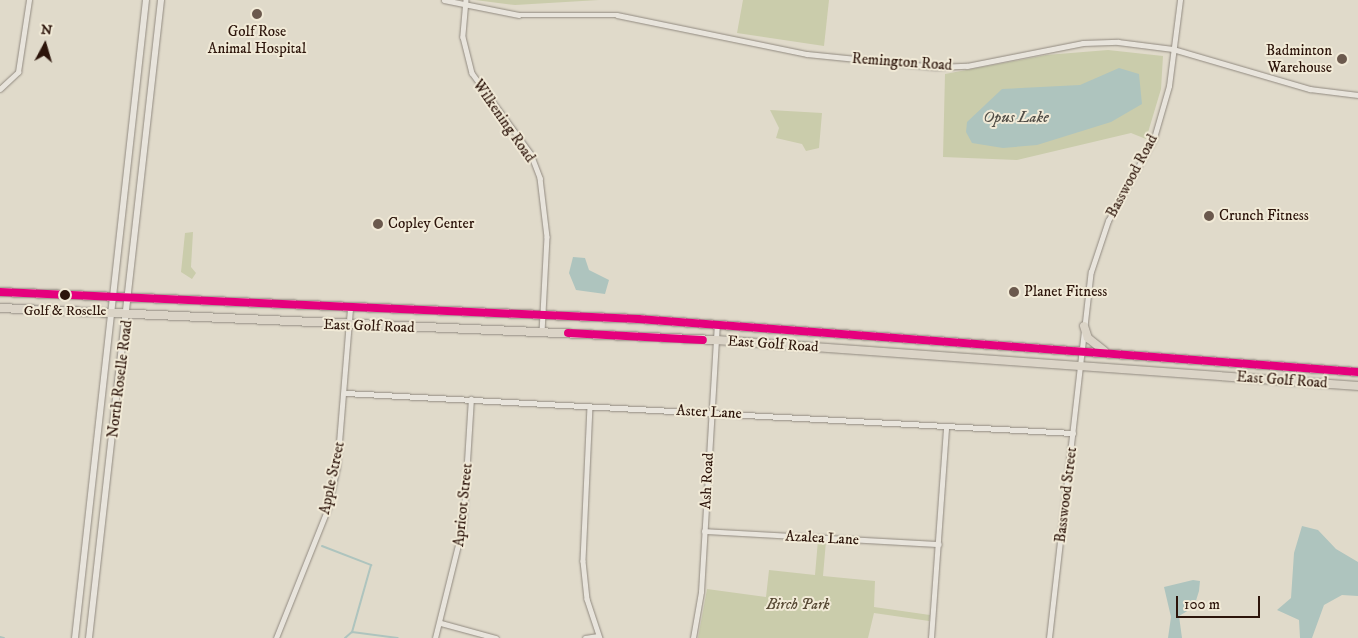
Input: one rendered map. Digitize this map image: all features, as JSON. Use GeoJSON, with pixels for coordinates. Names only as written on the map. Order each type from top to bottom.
{"type":"FeatureCollection","features":[{"type":"Feature","properties":{"kind":"main road","name":"North Roselle Road"},"geometry":{"type":"LineString","coordinates":[[75,638],[146,0]]}},
{"type":"Feature","properties":{"kind":"main road","name":"North Roselle Road"},"geometry":{"type":"LineString","coordinates":[[89,638],[128,314],[161,0]]}},
{"type":"Feature","properties":{"kind":"main road","name":"East Golf Road"},"geometry":{"type":"LineString","coordinates":[[0,292],[717,324],[1358,372]]}},
{"type":"Feature","properties":{"kind":"main road","name":"East Golf Road"},"geometry":{"type":"LineString","coordinates":[[0,308],[350,326],[542,331],[716,340],[1079,364],[1358,386]]}},
{"type":"Feature","properties":{"kind":"main road"},"geometry":{"type":"LineString","coordinates":[[1084,326],[1092,343],[1108,354]]}},
{"type":"Feature","properties":{"kind":"street"},"geometry":{"type":"LineString","coordinates":[[0,89],[18,72],[29,0]]}},
{"type":"Feature","properties":{"kind":"street","name":"Remington Road"},"geometry":{"type":"LineString","coordinates":[[444,0],[466,8],[519,15],[617,15],[807,54],[935,67],[967,66],[1083,43],[1173,49],[1310,89],[1358,95]]}},
{"type":"Feature","properties":{"kind":"street","name":"Wilkening Road"},"geometry":{"type":"LineString","coordinates":[[466,0],[464,37],[472,73],[531,154],[540,178],[547,237],[542,331]]}},
{"type":"Feature","properties":{"kind":"street","name":"Basswood Road"},"geometry":{"type":"LineString","coordinates":[[1080,351],[1096,254],[1108,221],[1154,138],[1169,86],[1180,0]]}},
{"type":"Feature","properties":{"kind":"street","name":"Apple Street"},"geometry":{"type":"LineString","coordinates":[[276,638],[328,508],[346,393],[350,309]]}},
{"type":"Feature","properties":{"kind":"street","name":"Ash Road"},"geometry":{"type":"LineString","coordinates":[[693,638],[704,531],[717,324]]}},
{"type":"Feature","properties":{"kind":"street","name":"Basswood Street"},"geometry":{"type":"LineString","coordinates":[[1049,638],[1073,433],[1080,351]]}},
{"type":"Feature","properties":{"kind":"street","name":"Aster Lane"},"geometry":{"type":"LineString","coordinates":[[346,393],[1073,433]]}},
{"type":"Feature","properties":{"kind":"street","name":"Apricot Street"},"geometry":{"type":"LineString","coordinates":[[435,638],[441,623],[463,524],[471,399]]}},
{"type":"Feature","properties":{"kind":"street"},"geometry":{"type":"LineString","coordinates":[[585,638],[599,637],[587,599],[583,561],[590,406]]}},
{"type":"Feature","properties":{"kind":"street"},"geometry":{"type":"LineString","coordinates":[[931,638],[946,427]]}},
{"type":"Feature","properties":{"kind":"street","name":"Azalea Lane"},"geometry":{"type":"LineString","coordinates":[[704,531],[939,544]]}},
{"type":"Feature","properties":{"kind":"street"},"geometry":{"type":"LineString","coordinates":[[441,623],[496,638]]}},
{"type":"Feature","properties":{"kind":"green space"},"geometry":{"type":"Polygon","coordinates":[[[475,0],[599,0],[515,5],[475,0]]]}},
{"type":"Feature","properties":{"kind":"green space"},"geometry":{"type":"Polygon","coordinates":[[[743,0],[829,0],[824,46],[737,33],[743,0]]]}},
{"type":"Feature","properties":{"kind":"green space"},"geometry":{"type":"Polygon","coordinates":[[[1108,50],[1163,56],[1161,89],[1146,139],[1131,133],[1017,160],[943,157],[945,74],[1046,55],[1108,50]]]}},
{"type":"Feature","properties":{"kind":"green space"},"geometry":{"type":"Polygon","coordinates":[[[770,110],[822,113],[819,148],[806,151],[802,144],[776,138],[779,128],[770,110]]]}},
{"type":"Feature","properties":{"kind":"green space"},"geometry":{"type":"Polygon","coordinates":[[[193,232],[191,267],[196,273],[192,279],[181,272],[185,233],[193,232]]]}},
{"type":"Feature","properties":{"kind":"green space","name":"Birch Park"},"geometry":{"type":"Polygon","coordinates":[[[818,540],[826,541],[823,576],[875,581],[874,607],[930,615],[929,621],[874,613],[868,638],[698,638],[707,589],[766,597],[769,570],[815,575],[818,540]]]}},
{"type":"Feature","properties":{"kind":"water","name":"Opus Lake"},"geometry":{"type":"Polygon","coordinates":[[[1119,68],[1139,74],[1142,104],[1111,122],[1037,145],[1003,148],[972,143],[966,132],[967,122],[1002,89],[1080,85],[1119,68]]]}},
{"type":"Feature","properties":{"kind":"water"},"geometry":{"type":"Polygon","coordinates":[[[573,257],[585,258],[589,270],[609,280],[605,294],[576,290],[569,273],[573,257]]]}},
{"type":"Feature","properties":{"kind":"water"},"geometry":{"type":"Polygon","coordinates":[[[1302,526],[1318,530],[1336,549],[1358,562],[1358,596],[1342,595],[1324,605],[1312,638],[1300,638],[1299,620],[1277,610],[1291,598],[1294,553],[1302,526]]]}},
{"type":"Feature","properties":{"kind":"water"},"geometry":{"type":"Polygon","coordinates":[[[1193,580],[1200,581],[1199,591],[1194,607],[1179,616],[1182,638],[1168,638],[1171,617],[1164,587],[1193,580]]]}},
{"type":"Feature","properties":{"kind":"waterway"},"geometry":{"type":"LineString","coordinates":[[322,546],[371,565],[352,632]]}},
{"type":"Feature","properties":{"kind":"waterway"},"geometry":{"type":"LineString","coordinates":[[352,632],[398,638]]}},
{"type":"Feature","properties":{"kind":"waterway"},"geometry":{"type":"LineString","coordinates":[[345,638],[352,632]]}},
{"type":"Feature","properties":{"kind":"waterway"},"geometry":{"type":"LineString","coordinates":[[0,637],[4,638]]}},
{"type":"Feature","properties":{"kind":"transit line"},"geometry":{"type":"LineString","coordinates":[[0,292],[638,319],[1358,372]]}},
{"type":"Feature","properties":{"kind":"transit line"},"geometry":{"type":"LineString","coordinates":[[568,333],[703,340]]}},
{"type":"Feature","properties":{"kind":"place","name":"Golf Rose Animal Hospital"},"geometry":{"type":"Point","coordinates":[257,14]}},
{"type":"Feature","properties":{"kind":"place","name":"Badminton Warehouse"},"geometry":{"type":"Point","coordinates":[1342,59]}},
{"type":"Feature","properties":{"kind":"place","name":"Crunch Fitness"},"geometry":{"type":"Point","coordinates":[1209,216]}},
{"type":"Feature","properties":{"kind":"place","name":"Copley Center"},"geometry":{"type":"Point","coordinates":[378,224]}},
{"type":"Feature","properties":{"kind":"place","name":"Planet Fitness"},"geometry":{"type":"Point","coordinates":[1014,292]}},
{"type":"Feature","properties":{"kind":"place","name":"Golf & Roselle"},"geometry":{"type":"Point","coordinates":[65,295]}}]}
